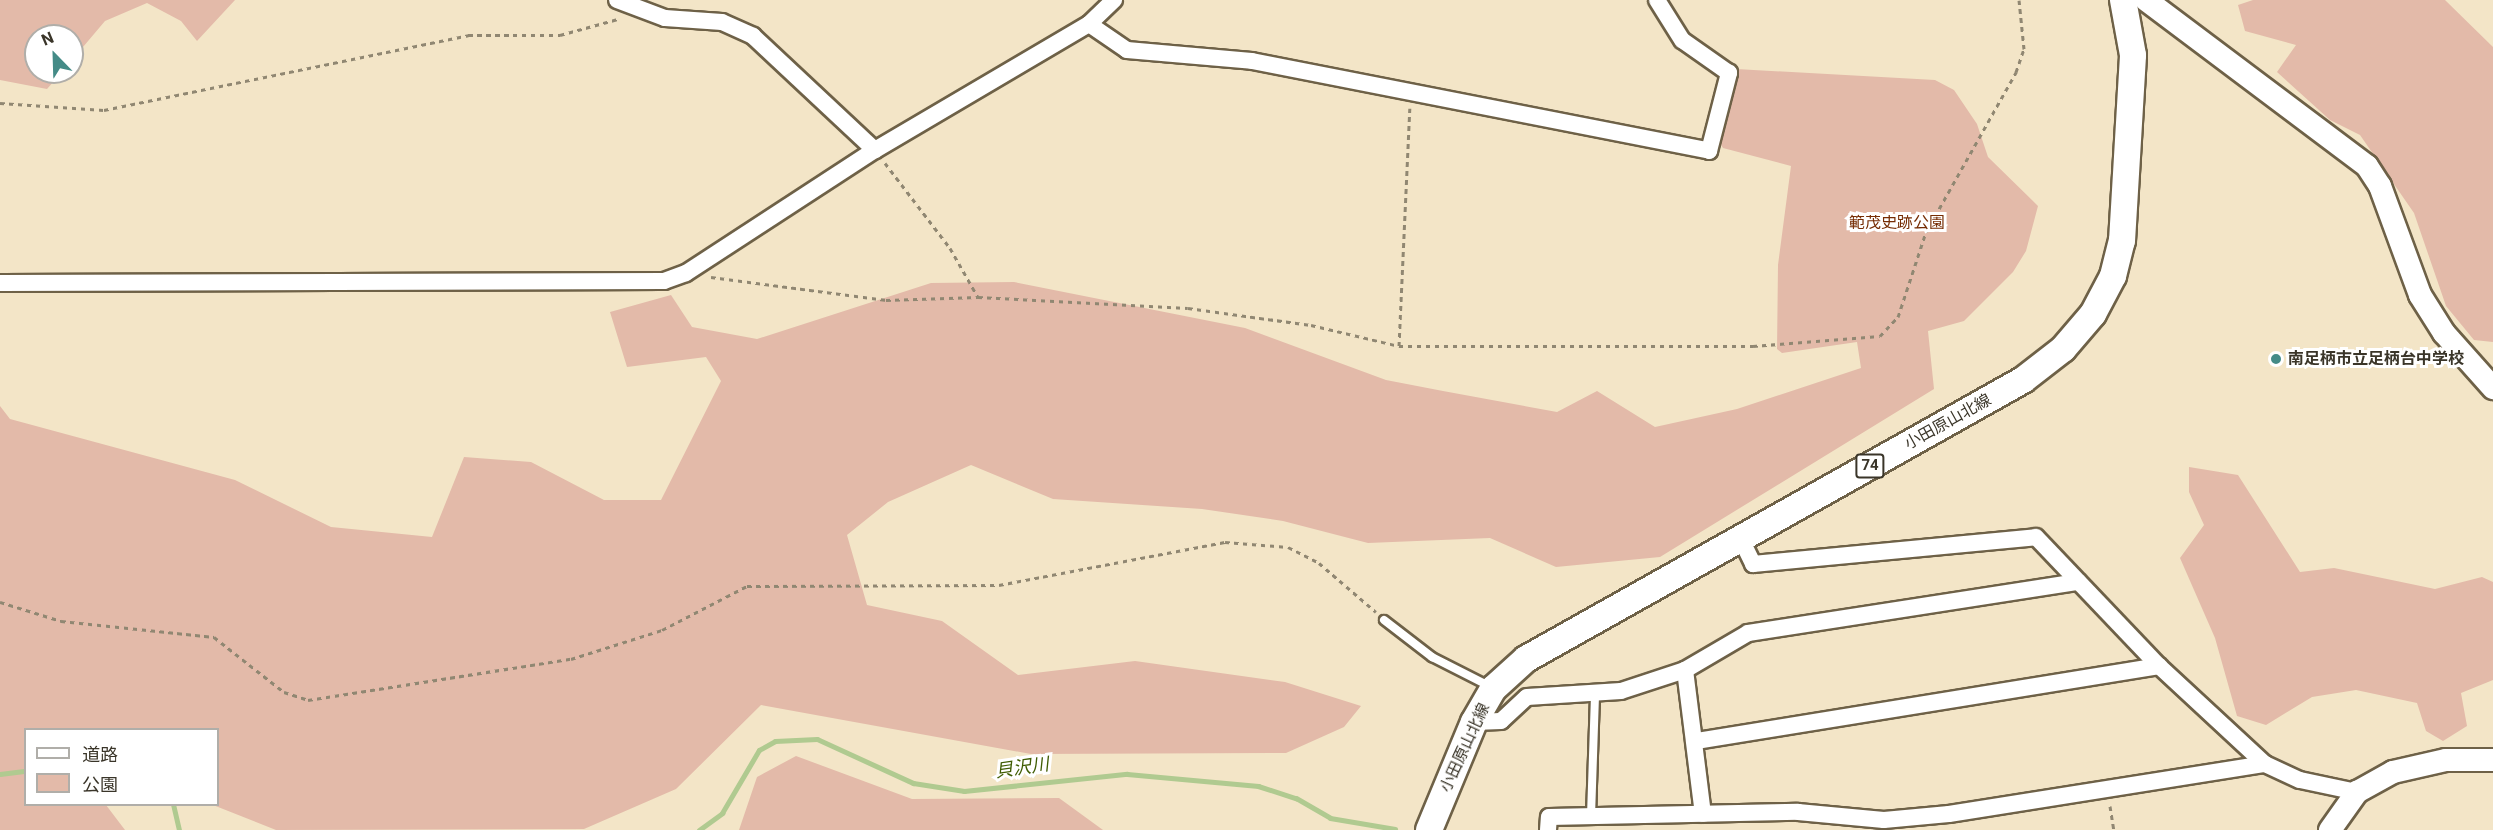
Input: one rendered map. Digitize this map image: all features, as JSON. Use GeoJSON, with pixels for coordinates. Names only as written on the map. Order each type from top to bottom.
{"type":"FeatureCollection","features":[{"type":"Feature","properties":{"kind":"main road","name":"小田原山北線"},"geometry":{"type":"LineString","coordinates":[[1429,830],[1474,722],[1494,688],[1526,659],[2023,380],[2063,349],[2093,314],[2113,276],[2122,240],[2133,55],[2123,0]]}},
{"type":"Feature","properties":{"kind":"street"},"geometry":{"type":"LineString","coordinates":[[617,0],[666,18],[722,22],[753,36],[875,150]]}},
{"type":"Feature","properties":{"kind":"street"},"geometry":{"type":"LineString","coordinates":[[0,283],[344,279],[613,284],[686,273],[875,150],[1089,24],[1114,0]]}},
{"type":"Feature","properties":{"kind":"street"},"geometry":{"type":"LineString","coordinates":[[1089,24],[1127,50],[1252,61],[1411,89],[1709,151],[1729,73],[1682,40],[1657,0]]}},
{"type":"Feature","properties":{"kind":"street"},"geometry":{"type":"LineString","coordinates":[[2146,0],[2367,166],[2384,196],[2420,295],[2457,350],[2493,388]]}},
{"type":"Feature","properties":{"kind":"street"},"geometry":{"type":"LineString","coordinates":[[1741,539],[1753,564],[2028,535],[2078,582],[2159,666],[2265,764],[2300,780],[2357,792]]}},
{"type":"Feature","properties":{"kind":"street"},"geometry":{"type":"LineString","coordinates":[[1474,722],[1501,720],[1527,697],[1595,694],[1684,669],[1748,633],[2078,582]]}},
{"type":"Feature","properties":{"kind":"street"},"geometry":{"type":"LineString","coordinates":[[1696,741],[2159,666]]}},
{"type":"Feature","properties":{"kind":"street"},"geometry":{"type":"LineString","coordinates":[[1684,669],[1696,741],[1703,814]]}},
{"type":"Feature","properties":{"kind":"street"},"geometry":{"type":"LineString","coordinates":[[2333,825],[2357,792],[2420,765],[2493,760]]}},
{"type":"Feature","properties":{"kind":"street"},"geometry":{"type":"LineString","coordinates":[[1548,830],[1549,817],[1798,812],[1884,820],[2108,789],[2265,764]]}},
{"type":"Feature","properties":{"kind":"lane"},"geometry":{"type":"LineString","coordinates":[[1384,620],[1432,657],[1494,688]]}},
{"type":"Feature","properties":{"kind":"lane"},"geometry":{"type":"LineString","coordinates":[[1590,816],[1595,694]]}},
{"type":"Feature","properties":{"kind":"path"},"geometry":{"type":"LineString","coordinates":[[686,273],[886,300],[978,297],[1188,309],[1311,325],[1399,346],[1753,346],[1880,336],[1891,330],[1926,232],[2016,72],[2024,49],[2019,0]]}},
{"type":"Feature","properties":{"kind":"path"},"geometry":{"type":"LineString","coordinates":[[0,103],[104,110],[468,35],[560,35],[640,9]]}},
{"type":"Feature","properties":{"kind":"path"},"geometry":{"type":"LineString","coordinates":[[1399,346],[1411,89]]}},
{"type":"Feature","properties":{"kind":"path"},"geometry":{"type":"LineString","coordinates":[[875,150],[950,248],[978,297]]}},
{"type":"Feature","properties":{"kind":"path"},"geometry":{"type":"LineString","coordinates":[[0,602],[61,621],[214,637],[284,692],[308,700],[571,659],[662,630],[747,586],[999,585],[1225,542],[1288,547],[1319,563],[1384,620]]}},
{"type":"Feature","properties":{"kind":"path"},"geometry":{"type":"LineString","coordinates":[[2108,789],[2114,830]]}},
{"type":"Feature","properties":{"kind":"green space"},"geometry":{"type":"Polygon","coordinates":[[[0,0],[235,0],[197,41],[181,21],[147,3],[105,21],[84,46],[84,24],[24,24],[24,84],[51,84],[47,89],[0,80],[0,0]]]}},
{"type":"Feature","properties":{"kind":"green space"},"geometry":{"type":"Polygon","coordinates":[[[2253,0],[2445,0],[2493,47],[2493,342],[2474,340],[2446,306],[2414,213],[2360,135],[2330,120],[2277,72],[2296,45],[2245,31],[2238,5],[2253,0]]]}},
{"type":"Feature","properties":{"kind":"green space","name":"範茂史跡公園"},"geometry":{"type":"Polygon","coordinates":[[[1736,69],[1935,80],[1954,90],[1977,124],[1988,157],[2038,206],[2026,251],[2013,272],[1964,321],[1928,331],[1934,389],[1660,557],[1556,567],[1490,538],[1368,543],[1283,521],[1202,509],[1053,499],[971,465],[888,502],[847,535],[867,605],[942,621],[1018,675],[1135,661],[1285,682],[1361,706],[1344,727],[1286,753],[1031,754],[761,705],[676,789],[584,829],[276,830],[216,806],[219,806],[219,728],[24,728],[24,806],[107,806],[125,830],[0,830],[0,406],[10,419],[235,480],[331,527],[432,537],[464,457],[531,462],[604,500],[661,500],[721,381],[706,357],[627,367],[610,312],[671,295],[692,327],[757,339],[931,283],[1014,282],[1245,328],[1386,380],[1443,391],[1557,412],[1597,391],[1655,427],[1737,409],[1861,368],[1857,342],[1782,353],[1777,349],[1778,265],[1791,166],[1723,148],[1718,140],[1736,69]]]}},
{"type":"Feature","properties":{"kind":"green space"},"geometry":{"type":"Polygon","coordinates":[[[2189,467],[2238,475],[2300,572],[2334,568],[2435,589],[2482,577],[2493,582],[2493,680],[2461,693],[2467,726],[2443,741],[2426,731],[2417,703],[2356,690],[2312,697],[2266,725],[2237,716],[2215,638],[2180,558],[2204,525],[2189,492],[2189,467]]]}},
{"type":"Feature","properties":{"kind":"green space"},"geometry":{"type":"Polygon","coordinates":[[[796,756],[912,799],[1059,798],[1103,830],[739,830],[757,777],[796,756]]]}},
{"type":"Feature","properties":{"kind":"waterway","name":"貝沢川"},"geometry":{"type":"LineString","coordinates":[[699,830],[722,813],[759,750],[775,741],[817,739],[913,783],[964,791],[1127,774],[1258,786],[1296,798],[1330,818],[1395,829]]}},
{"type":"Feature","properties":{"kind":"waterway","name":"貝沢川"},"geometry":{"type":"LineString","coordinates":[[0,774],[24,771]]}},
{"type":"Feature","properties":{"kind":"waterway","name":"貝沢川"},"geometry":{"type":"LineString","coordinates":[[173,806],[179,830]]}},
{"type":"Feature","properties":{"kind":"place","name":"南足柄市立足柄台中学校"},"geometry":{"type":"Point","coordinates":[2276,359]}}]}
